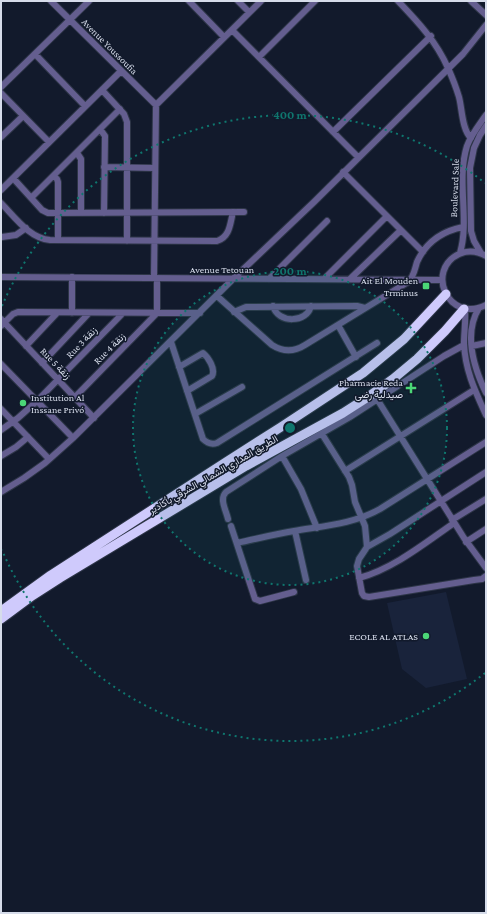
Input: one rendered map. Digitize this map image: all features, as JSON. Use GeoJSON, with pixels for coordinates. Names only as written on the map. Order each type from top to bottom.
{"type":"FeatureCollection","features":[{"type":"Feature","properties":{"kind":"highway","name":"الطريق المداري الشمالي الشرقي بأكادير"},"geometry":{"type":"LineString","coordinates":[[1,611],[51,576],[287,424],[363,373],[404,339],[446,294]]}},
{"type":"Feature","properties":{"kind":"highway","name":"الطريق المداري الشمالي الشرقي بأكادير"},"geometry":{"type":"LineString","coordinates":[[1,620],[32,596],[64,575],[246,466],[343,413],[368,397],[417,359],[445,331],[464,309]]}},
{"type":"Feature","properties":{"kind":"street","name":"Avenue Youssoufia"},"geometry":{"type":"LineString","coordinates":[[51,1],[156,105]]}},
{"type":"Feature","properties":{"kind":"street"},"geometry":{"type":"LineString","coordinates":[[1,87],[89,1]]}},
{"type":"Feature","properties":{"kind":"street"},"geometry":{"type":"LineString","coordinates":[[189,1],[224,37]]}},
{"type":"Feature","properties":{"kind":"street"},"geometry":{"type":"LineString","coordinates":[[238,1],[249,12]]}},
{"type":"Feature","properties":{"kind":"street"},"geometry":{"type":"LineString","coordinates":[[158,313],[154,241],[156,105],[261,1]]}},
{"type":"Feature","properties":{"kind":"street"},"geometry":{"type":"LineString","coordinates":[[259,57],[315,1]]}},
{"type":"Feature","properties":{"kind":"street"},"geometry":{"type":"LineString","coordinates":[[398,1],[430,36],[448,68],[458,96],[466,131],[471,138]]}},
{"type":"Feature","properties":{"kind":"street"},"geometry":{"type":"LineString","coordinates":[[471,1],[486,15]]}},
{"type":"Feature","properties":{"kind":"street"},"geometry":{"type":"LineString","coordinates":[[1,492],[24,478],[49,459],[94,418],[233,279],[463,54],[486,25]]}},
{"type":"Feature","properties":{"kind":"street"},"geometry":{"type":"LineString","coordinates":[[232,30],[358,157]]}},
{"type":"Feature","properties":{"kind":"street"},"geometry":{"type":"LineString","coordinates":[[333,132],[430,36]]}},
{"type":"Feature","properties":{"kind":"street"},"geometry":{"type":"LineString","coordinates":[[35,54],[85,106]]}},
{"type":"Feature","properties":{"kind":"street"},"geometry":{"type":"LineString","coordinates":[[1,190],[121,71]]}},
{"type":"Feature","properties":{"kind":"street"},"geometry":{"type":"LineString","coordinates":[[102,90],[120,109],[127,122],[127,241]]}},
{"type":"Feature","properties":{"kind":"street"},"geometry":{"type":"LineString","coordinates":[[1,93],[49,142]]}},
{"type":"Feature","properties":{"kind":"street"},"geometry":{"type":"LineString","coordinates":[[31,198],[120,109]]}},
{"type":"Feature","properties":{"kind":"street","name":"Boulevard Sale"},"geometry":{"type":"LineString","coordinates":[[460,254],[463,236],[464,163],[471,138],[486,115]]}},
{"type":"Feature","properties":{"kind":"street"},"geometry":{"type":"LineString","coordinates":[[1,137],[23,116]]}},
{"type":"Feature","properties":{"kind":"street"},"geometry":{"type":"LineString","coordinates":[[483,254],[476,245],[472,236],[471,161],[477,141],[486,126]]}},
{"type":"Feature","properties":{"kind":"street"},"geometry":{"type":"LineString","coordinates":[[100,129],[105,136],[104,213]]}},
{"type":"Feature","properties":{"kind":"street"},"geometry":{"type":"LineString","coordinates":[[77,153],[80,155],[81,159],[81,213]]}},
{"type":"Feature","properties":{"kind":"street"},"geometry":{"type":"LineString","coordinates":[[104,167],[155,168]]}},
{"type":"Feature","properties":{"kind":"street"},"geometry":{"type":"LineString","coordinates":[[343,172],[423,252]]}},
{"type":"Feature","properties":{"kind":"street"},"geometry":{"type":"LineString","coordinates":[[54,176],[58,182],[58,240]]}},
{"type":"Feature","properties":{"kind":"street"},"geometry":{"type":"LineString","coordinates":[[13,178],[31,198],[48,213],[244,212]]}},
{"type":"Feature","properties":{"kind":"street"},"geometry":{"type":"LineString","coordinates":[[1,203],[32,234],[42,239],[58,240],[220,240],[227,234],[233,212]]}},
{"type":"Feature","properties":{"kind":"street"},"geometry":{"type":"LineString","coordinates":[[324,279],[387,216]]}},
{"type":"Feature","properties":{"kind":"street"},"geometry":{"type":"LineString","coordinates":[[270,279],[327,221]]}},
{"type":"Feature","properties":{"kind":"street"},"geometry":{"type":"LineString","coordinates":[[217,296],[272,345],[279,349],[295,350],[411,280],[423,252],[430,242],[451,230],[463,227]]}},
{"type":"Feature","properties":{"kind":"street"},"geometry":{"type":"LineString","coordinates":[[2,237],[14,236],[26,228]]}},
{"type":"Feature","properties":{"kind":"street"},"geometry":{"type":"LineString","coordinates":[[350,279],[401,230]]}},
{"type":"Feature","properties":{"kind":"street"},"geometry":{"type":"LineString","coordinates":[[463,236],[472,236]]}},
{"type":"Feature","properties":{"kind":"street"},"geometry":{"type":"LineString","coordinates":[[483,254],[470,251],[455,256],[447,264],[442,280],[446,294],[453,303],[464,309],[479,308],[486,305]]}},
{"type":"Feature","properties":{"kind":"street","name":"Avenue Tetouan"},"geometry":{"type":"LineString","coordinates":[[1,277],[442,280]]}},
{"type":"Feature","properties":{"kind":"street"},"geometry":{"type":"LineString","coordinates":[[72,278],[72,313]]}},
{"type":"Feature","properties":{"kind":"street"},"geometry":{"type":"LineString","coordinates":[[234,312],[250,307],[273,306],[357,306],[365,308]]}},
{"type":"Feature","properties":{"kind":"street"},"geometry":{"type":"LineString","coordinates":[[273,306],[281,317],[297,318],[309,311],[311,306]]}},
{"type":"Feature","properties":{"kind":"street"},"geometry":{"type":"LineString","coordinates":[[479,308],[474,317],[472,327],[472,346],[474,362],[483,381],[486,393]]}},
{"type":"Feature","properties":{"kind":"street"},"geometry":{"type":"LineString","coordinates":[[464,309],[464,345],[467,370],[474,390],[486,415]]}},
{"type":"Feature","properties":{"kind":"street"},"geometry":{"type":"LineString","coordinates":[[2,323],[16,312],[200,313]]}},
{"type":"Feature","properties":{"kind":"street"},"geometry":{"type":"LineString","coordinates":[[26,346],[57,313]]}},
{"type":"Feature","properties":{"kind":"street"},"geometry":{"type":"LineString","coordinates":[[42,363],[89,313]]}},
{"type":"Feature","properties":{"kind":"street","name":"Rue 3 زنقة"},"geometry":{"type":"LineString","coordinates":[[1,430],[37,401],[123,313]]}},
{"type":"Feature","properties":{"kind":"street","name":"Rue 4 زنقة"},"geometry":{"type":"LineString","coordinates":[[75,397],[158,313]]}},
{"type":"Feature","properties":{"kind":"street","name":"Rue 5 زنقة"},"geometry":{"type":"LineString","coordinates":[[2,323],[26,346],[94,418]]}},
{"type":"Feature","properties":{"kind":"street"},"geometry":{"type":"LineString","coordinates":[[338,325],[356,356]]}},
{"type":"Feature","properties":{"kind":"street"},"geometry":{"type":"LineString","coordinates":[[171,342],[203,438],[208,443],[215,444],[377,343]]}},
{"type":"Feature","properties":{"kind":"street"},"geometry":{"type":"LineString","coordinates":[[472,346],[486,342]]}},
{"type":"Feature","properties":{"kind":"street"},"geometry":{"type":"LineString","coordinates":[[228,519],[222,499],[224,493],[282,456],[322,434],[444,356],[464,345]]}},
{"type":"Feature","properties":{"kind":"street"},"geometry":{"type":"LineString","coordinates":[[179,367],[203,353],[214,370],[212,376],[187,391]]}},
{"type":"Feature","properties":{"kind":"street"},"geometry":{"type":"LineString","coordinates":[[1,364],[73,438]]}},
{"type":"Feature","properties":{"kind":"street"},"geometry":{"type":"LineString","coordinates":[[195,414],[242,387]]}},
{"type":"Feature","properties":{"kind":"street"},"geometry":{"type":"LineString","coordinates":[[345,471],[474,390]]}},
{"type":"Feature","properties":{"kind":"street"},"geometry":{"type":"LineString","coordinates":[[378,399],[428,478],[453,522],[486,568]]}},
{"type":"Feature","properties":{"kind":"street"},"geometry":{"type":"LineString","coordinates":[[1,409],[49,459]]}},
{"type":"Feature","properties":{"kind":"street"},"geometry":{"type":"LineString","coordinates":[[322,434],[352,485],[355,502],[362,517],[367,547]]}},
{"type":"Feature","properties":{"kind":"street"},"geometry":{"type":"LineString","coordinates":[[1,456],[28,437]]}},
{"type":"Feature","properties":{"kind":"street"},"geometry":{"type":"LineString","coordinates":[[237,543],[317,528],[362,517],[380,509],[486,442]]}},
{"type":"Feature","properties":{"kind":"street"},"geometry":{"type":"LineString","coordinates":[[282,456],[301,490],[317,528]]}},
{"type":"Feature","properties":{"kind":"street"},"geometry":{"type":"LineString","coordinates":[[486,472],[367,547],[357,563],[362,593],[367,597],[482,579],[486,576]]}},
{"type":"Feature","properties":{"kind":"street"},"geometry":{"type":"LineString","coordinates":[[359,578],[378,572],[389,566],[486,498]]}},
{"type":"Feature","properties":{"kind":"street"},"geometry":{"type":"LineString","coordinates":[[231,526],[255,599],[260,600],[294,592]]}},
{"type":"Feature","properties":{"kind":"street"},"geometry":{"type":"LineString","coordinates":[[466,542],[486,529]]}},
{"type":"Feature","properties":{"kind":"street"},"geometry":{"type":"LineString","coordinates":[[295,531],[306,580]]}},
{"type":"Feature","properties":{"kind":"shaded area","name":"ECOLE AL ATLAS"},"geometry":{"type":"Polygon","coordinates":[[[446,592],[467,679],[426,688],[402,669],[387,603],[446,592]]]}},
{"type":"Feature","properties":{"kind":"place","name":"Ait El Mouden Trminus"},"geometry":{"type":"Point","coordinates":[426,286]}},
{"type":"Feature","properties":{"kind":"place","name":"Pharmacie Reda صيدلية رضى"},"geometry":{"type":"Point","coordinates":[411,388]}},
{"type":"Feature","properties":{"kind":"place","name":"Institution Al Inssane Privó"},"geometry":{"type":"Point","coordinates":[23,403]}},
{"type":"Feature","properties":{"kind":"place","name":"ECOLE AL ATLAS"},"geometry":{"type":"Point","coordinates":[426,636]}}]}
